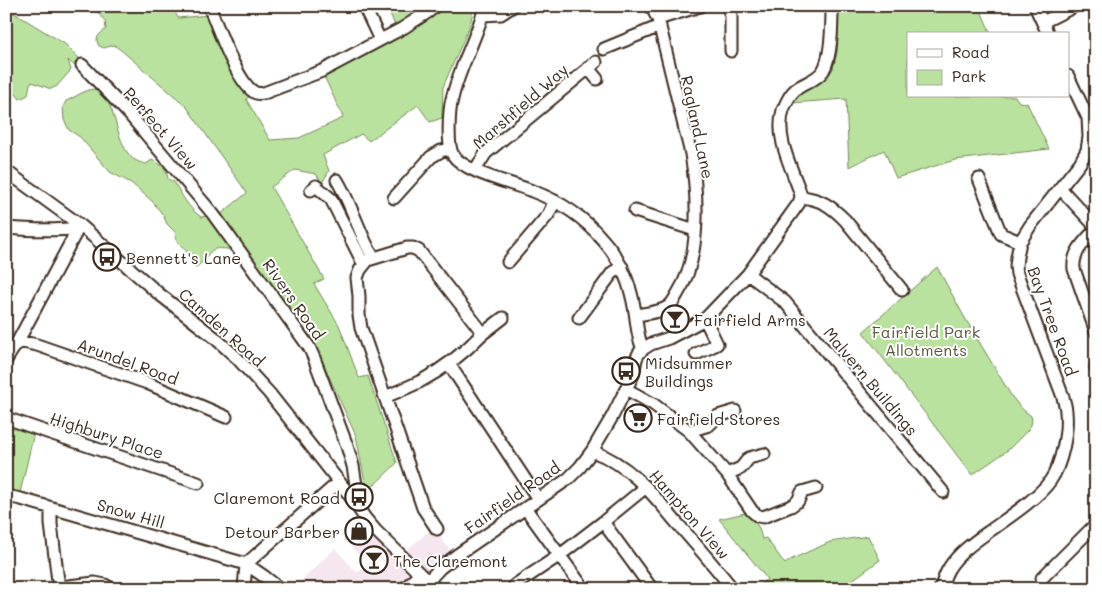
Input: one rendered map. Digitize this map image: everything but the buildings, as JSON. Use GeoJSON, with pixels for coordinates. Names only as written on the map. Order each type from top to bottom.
{"type":"FeatureCollection","features":[{"type":"Feature","properties":{"kind":"street"},"geometry":{"type":"LineString","coordinates":[[364,6],[380,40]]}},
{"type":"Feature","properties":{"kind":"street","name":"Marshfield Way"},"geometry":{"type":"LineString","coordinates":[[512,6],[501,14],[484,11],[472,45],[456,80],[451,101],[449,133],[452,155],[475,170],[498,180],[531,190],[555,201],[576,214],[604,240],[622,267],[631,293],[639,341],[643,349]]}},
{"type":"Feature","properties":{"kind":"street","name":"Ragland Lane"},"geometry":{"type":"LineString","coordinates":[[636,315],[658,311],[671,304],[682,287],[692,258],[695,230],[693,168],[659,23],[651,6]]}},
{"type":"Feature","properties":{"kind":"street"},"geometry":{"type":"LineString","coordinates":[[604,49],[700,6]]}},
{"type":"Feature","properties":{"kind":"street"},"geometry":{"type":"LineString","coordinates":[[728,6],[731,16],[731,51]]}},
{"type":"Feature","properties":{"kind":"street"},"geometry":{"type":"LineString","coordinates":[[643,349],[705,319],[748,274],[799,203],[800,192],[780,130],[781,118],[786,102],[794,90],[816,78],[826,64],[830,46],[832,6]]}},
{"type":"Feature","properties":{"kind":"street"},"geometry":{"type":"LineString","coordinates":[[1035,6],[1047,32]]}},
{"type":"Feature","properties":{"kind":"street"},"geometry":{"type":"LineString","coordinates":[[1043,22],[1075,6]]}},
{"type":"Feature","properties":{"kind":"street"},"geometry":{"type":"LineString","coordinates":[[211,9],[234,66],[251,90],[257,94],[264,94],[322,71],[403,28],[432,9]]}},
{"type":"Feature","properties":{"kind":"street","name":"Perfect View"},"geometry":{"type":"LineString","coordinates":[[82,65],[129,114],[213,214]]}},
{"type":"Feature","properties":{"kind":"street","name":"Marshfield Way"},"geometry":{"type":"LineString","coordinates":[[475,170],[486,153],[592,65],[596,79]]}},
{"type":"Feature","properties":{"kind":"street"},"geometry":{"type":"LineString","coordinates":[[979,179],[1001,234],[1020,242],[1088,150],[1092,116],[1070,79]]}},
{"type":"Feature","properties":{"kind":"street","name":"Marshfield Way"},"geometry":{"type":"LineString","coordinates":[[394,198],[431,157],[440,151],[450,149]]}},
{"type":"Feature","properties":{"kind":"street","name":"Camden Road"},"geometry":{"type":"LineString","coordinates":[[6,171],[79,227],[237,358],[269,393],[348,493],[376,532],[437,589]]}},
{"type":"Feature","properties":{"kind":"street"},"geometry":{"type":"LineString","coordinates":[[337,180],[373,257]]}},
{"type":"Feature","properties":{"kind":"street"},"geometry":{"type":"LineString","coordinates":[[311,190],[316,186],[331,199],[364,265]]}},
{"type":"Feature","properties":{"kind":"street"},"geometry":{"type":"LineString","coordinates":[[1060,188],[1096,228],[1078,250],[1073,264],[1096,332]]}},
{"type":"Feature","properties":{"kind":"street"},"geometry":{"type":"LineString","coordinates":[[801,197],[813,198],[835,210],[902,290]]}},
{"type":"Feature","properties":{"kind":"street"},"geometry":{"type":"LineString","coordinates":[[513,261],[548,215],[555,201]]}},
{"type":"Feature","properties":{"kind":"street"},"geometry":{"type":"LineString","coordinates":[[635,211],[695,230]]}},
{"type":"Feature","properties":{"kind":"street","name":"Rivers Road"},"geometry":{"type":"LineString","coordinates":[[213,214],[309,348],[314,358],[347,446],[356,485],[354,490],[348,493]]}},
{"type":"Feature","properties":{"kind":"street"},"geometry":{"type":"LineString","coordinates":[[6,228],[69,229],[79,227]]}},
{"type":"Feature","properties":{"kind":"street"},"geometry":{"type":"LineString","coordinates":[[6,360],[13,342],[79,227]]}},
{"type":"Feature","properties":{"kind":"street","name":"Bay Tree Road"},"geometry":{"type":"LineString","coordinates":[[940,589],[948,568],[956,559],[980,538],[1038,494],[1050,481],[1059,462],[1064,442],[1067,426],[1063,397],[1016,266],[1020,242]]}},
{"type":"Feature","properties":{"kind":"street"},"geometry":{"type":"LineString","coordinates":[[437,529],[424,508],[361,328],[357,278],[360,270],[373,257],[407,248],[419,251],[480,328],[481,336]]}},
{"type":"Feature","properties":{"kind":"street"},"geometry":{"type":"LineString","coordinates":[[579,318],[613,272],[622,267]]}},
{"type":"Feature","properties":{"kind":"street","name":"Malvern Buildings"},"geometry":{"type":"LineString","coordinates":[[748,274],[784,302],[943,492]]}},
{"type":"Feature","properties":{"kind":"street"},"geometry":{"type":"LineString","coordinates":[[385,397],[423,380],[449,364],[503,318]]}},
{"type":"Feature","properties":{"kind":"street"},"geometry":{"type":"LineString","coordinates":[[696,354],[717,344],[705,319]]}},
{"type":"Feature","properties":{"kind":"street","name":"Arundel Road"},"geometry":{"type":"LineString","coordinates":[[13,342],[37,345],[147,384],[226,417]]}},
{"type":"Feature","properties":{"kind":"street","name":"Fairfield Road"},"geometry":{"type":"LineString","coordinates":[[404,589],[440,568],[526,509],[568,479],[580,467],[592,451],[626,389],[633,375],[636,358],[643,349]]}},
{"type":"Feature","properties":{"kind":"street"},"geometry":{"type":"LineString","coordinates":[[449,364],[538,499]]}},
{"type":"Feature","properties":{"kind":"street"},"geometry":{"type":"LineString","coordinates":[[626,389],[653,404],[689,431],[727,474],[752,511],[758,516],[762,517],[791,506],[798,501],[802,492],[816,488]]}},
{"type":"Feature","properties":{"kind":"street"},"geometry":{"type":"LineString","coordinates":[[689,431],[709,425],[718,416],[735,410]]}},
{"type":"Feature","properties":{"kind":"street","name":"Highbury Place"},"geometry":{"type":"LineString","coordinates":[[6,418],[198,482]]}},
{"type":"Feature","properties":{"kind":"street","name":"Hampton View"},"geometry":{"type":"LineString","coordinates":[[592,451],[604,455],[625,468],[646,486],[733,589]]}},
{"type":"Feature","properties":{"kind":"street"},"geometry":{"type":"LineString","coordinates":[[727,474],[741,468],[749,458],[764,454]]}},
{"type":"Feature","properties":{"kind":"street"},"geometry":{"type":"LineString","coordinates":[[244,589],[246,564],[339,482]]}},
{"type":"Feature","properties":{"kind":"street"},"geometry":{"type":"LineString","coordinates":[[517,589],[515,585],[560,555],[646,486]]}},
{"type":"Feature","properties":{"kind":"street","name":"Snow Hill"},"geometry":{"type":"LineString","coordinates":[[6,496],[246,564],[280,589]]}},
{"type":"Feature","properties":{"kind":"street"},"geometry":{"type":"LineString","coordinates":[[51,508],[51,524],[59,588],[95,583],[105,584],[112,589]]}},
{"type":"Feature","properties":{"kind":"street"},"geometry":{"type":"LineString","coordinates":[[526,509],[584,589]]}},
{"type":"Feature","properties":{"kind":"street"},"geometry":{"type":"LineString","coordinates":[[603,522],[652,589]]}},
{"type":"Feature","properties":{"kind":"street"},"geometry":{"type":"LineString","coordinates":[[1042,578],[1096,524]]}},
{"type":"Feature","properties":{"kind":"shaded area"},"geometry":{"type":"Polygon","coordinates":[[[355,519],[411,577],[395,589],[293,589],[335,548],[357,573],[368,564],[343,539],[353,529],[349,524],[355,519]]]}},
{"type":"Feature","properties":{"kind":"shaded area"},"geometry":{"type":"Polygon","coordinates":[[[433,528],[452,553],[426,571],[404,552],[433,528]]]}},
{"type":"Feature","properties":{"kind":"green space"},"geometry":{"type":"Polygon","coordinates":[[[92,6],[172,6],[178,18],[208,15],[252,95],[246,99],[270,140],[299,138],[343,118],[323,74],[422,22],[443,6],[474,6],[470,25],[443,87],[442,118],[430,122],[418,105],[369,141],[361,134],[323,155],[329,171],[322,183],[316,174],[295,170],[271,187],[324,279],[314,284],[339,325],[359,378],[368,376],[397,463],[367,492],[356,436],[307,328],[271,285],[260,281],[228,249],[215,249],[199,265],[196,267],[192,265],[188,253],[177,241],[175,232],[167,224],[163,215],[152,201],[131,183],[110,172],[80,137],[69,130],[64,120],[63,107],[66,101],[87,90],[102,90],[112,111],[123,145],[130,156],[136,161],[146,164],[152,160],[163,167],[168,179],[174,182],[189,205],[201,217],[221,214],[247,193],[186,106],[114,45],[104,48],[99,46],[97,38],[106,29],[105,21],[92,6]]]}},
{"type":"Feature","properties":{"kind":"green space"},"geometry":{"type":"Polygon","coordinates":[[[387,6],[428,6],[396,28],[387,6]]]}},
{"type":"Feature","properties":{"kind":"green space"},"geometry":{"type":"Polygon","coordinates":[[[839,6],[979,6],[990,32],[907,32],[907,98],[1016,98],[1019,102],[1027,103],[1049,149],[955,160],[896,178],[884,150],[849,167],[846,99],[792,103],[800,91],[823,81],[833,69],[837,52],[839,6]]]}},
{"type":"Feature","properties":{"kind":"green space"},"geometry":{"type":"Polygon","coordinates":[[[6,8],[65,44],[82,61],[78,69],[68,60],[71,70],[57,86],[51,89],[32,82],[28,95],[20,99],[6,83],[6,8]]]}},
{"type":"Feature","properties":{"kind":"green space","name":"Fairfield Park Allotments"},"geometry":{"type":"Polygon","coordinates":[[[937,267],[1012,397],[1031,416],[1032,420],[1028,430],[1008,450],[972,475],[863,332],[937,267]]]}},
{"type":"Feature","properties":{"kind":"green space"},"geometry":{"type":"Polygon","coordinates":[[[6,423],[34,433],[20,493],[6,490],[6,423]]]}},
{"type":"Feature","properties":{"kind":"green space"},"geometry":{"type":"Polygon","coordinates":[[[745,513],[748,517],[750,515],[759,528],[762,539],[766,538],[785,564],[830,542],[868,536],[880,560],[840,589],[755,589],[767,579],[719,519],[745,513]]]}},
{"type":"Feature","properties":{"kind":"place","name":"Bennett's Lane"},"geometry":{"type":"Point","coordinates":[107,257]}},
{"type":"Feature","properties":{"kind":"place","name":"Fairfield Arms"},"geometry":{"type":"Point","coordinates":[675,319]}},
{"type":"Feature","properties":{"kind":"place","name":"Midsummer Buildings"},"geometry":{"type":"Point","coordinates":[626,371]}},
{"type":"Feature","properties":{"kind":"place","name":"Fairfield Stores"},"geometry":{"type":"Point","coordinates":[638,418]}},
{"type":"Feature","properties":{"kind":"place","name":"Claremont Road"},"geometry":{"type":"Point","coordinates":[359,497]}},
{"type":"Feature","properties":{"kind":"place","name":"Detour Barber"},"geometry":{"type":"Point","coordinates":[359,531]}},
{"type":"Feature","properties":{"kind":"place","name":"The Claremont"},"geometry":{"type":"Point","coordinates":[374,560]}}]}
